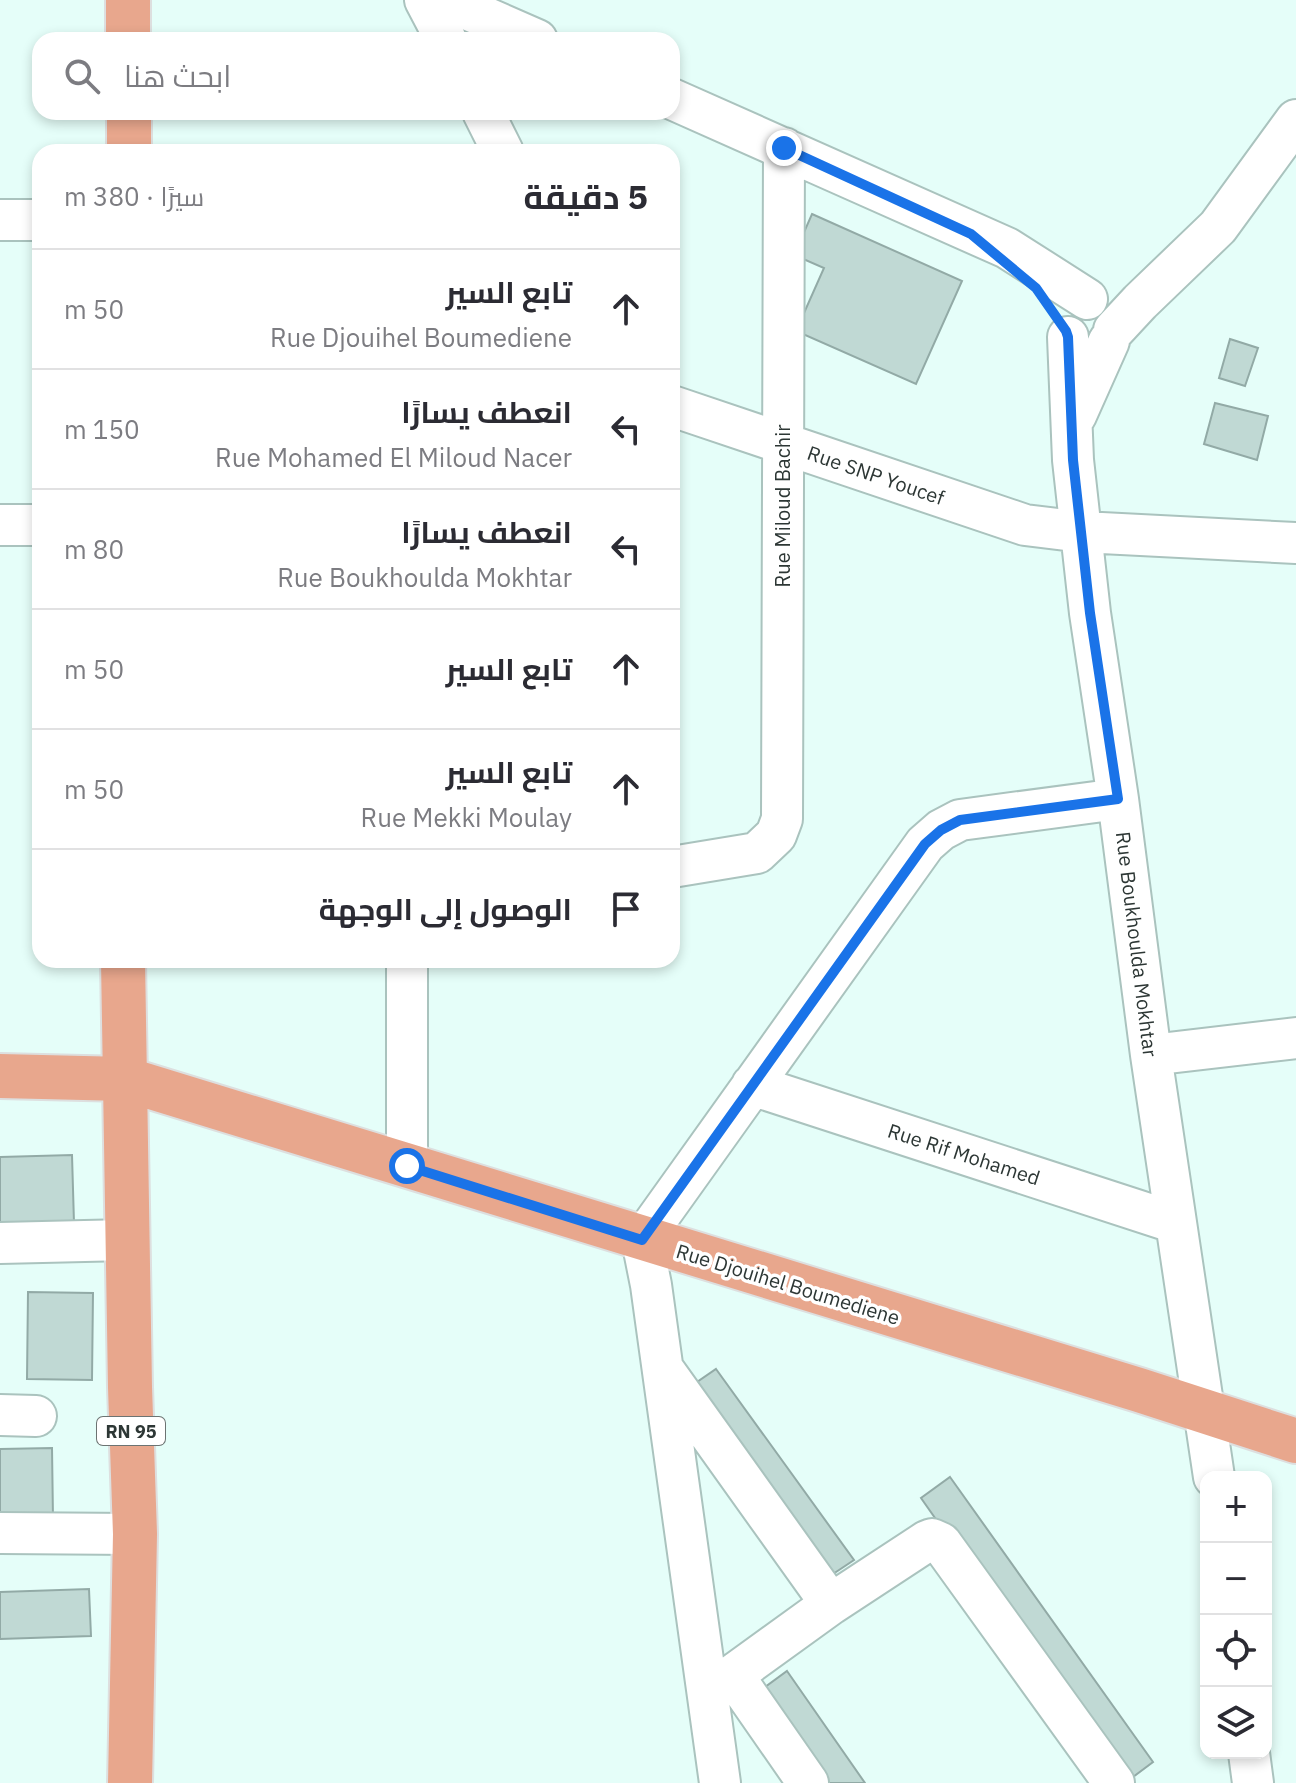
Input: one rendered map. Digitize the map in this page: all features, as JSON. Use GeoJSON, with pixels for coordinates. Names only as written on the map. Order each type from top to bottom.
{"type":"FeatureCollection","features":[{"type":"Feature","properties":{"kind":"main road"},"geometry":{"type":"LineString","coordinates":[[128,0],[128,32]]}},
{"type":"Feature","properties":{"kind":"main road"},"geometry":{"type":"LineString","coordinates":[[129,120],[129,144]]}},
{"type":"Feature","properties":{"kind":"main road"},"geometry":{"type":"LineString","coordinates":[[123,968],[125,1079]]}},
{"type":"Feature","properties":{"kind":"main road","name":"Rue Djouihel Boumediene"},"geometry":{"type":"LineString","coordinates":[[0,1076],[125,1079],[1296,1441]]}},
{"type":"Feature","properties":{"kind":"main road","name":"RN 95"},"geometry":{"type":"LineString","coordinates":[[125,1079],[135,1534],[130,1783]]}},
{"type":"Feature","properties":{"kind":"street"},"geometry":{"type":"LineString","coordinates":[[425,0],[442,32]]}},
{"type":"Feature","properties":{"kind":"street"},"geometry":{"type":"LineString","coordinates":[[446,0],[519,32]]}},
{"type":"Feature","properties":{"kind":"street"},"geometry":{"type":"LineString","coordinates":[[680,102],[1007,248],[1090,323],[1195,251],[1218,227],[1296,120]]}},
{"type":"Feature","properties":{"kind":"street"},"geometry":{"type":"LineString","coordinates":[[487,120],[499,144]]}},
{"type":"Feature","properties":{"kind":"street","name":"Rue Miloud Bachir"},"geometry":{"type":"LineString","coordinates":[[680,866],[757,853],[776,835],[782,819],[784,148]]}},
{"type":"Feature","properties":{"kind":"street"},"geometry":{"type":"LineString","coordinates":[[0,220],[32,220]]}},
{"type":"Feature","properties":{"kind":"street","name":"Rue Boukhoulda Mokhtar"},"geometry":{"type":"LineString","coordinates":[[1090,323],[1072,426],[1073,460],[1090,613],[1151,1055],[1213,1471]]}},
{"type":"Feature","properties":{"kind":"street","name":"Rue SNP Youcef"},"geometry":{"type":"LineString","coordinates":[[680,409],[1025,525],[1082,532],[1296,543]]}},
{"type":"Feature","properties":{"kind":"street"},"geometry":{"type":"LineString","coordinates":[[0,525],[32,525]]}},
{"type":"Feature","properties":{"kind":"street"},"geometry":{"type":"LineString","coordinates":[[720,1783],[720,1684],[642,1240],[925,844],[941,830],[960,820],[1118,799]]}},
{"type":"Feature","properties":{"kind":"street"},"geometry":{"type":"LineString","coordinates":[[407,968],[407,1166]]}},
{"type":"Feature","properties":{"kind":"street"},"geometry":{"type":"LineString","coordinates":[[1151,1055],[1296,1038]]}},
{"type":"Feature","properties":{"kind":"street","name":"Rue Rif Mohamed"},"geometry":{"type":"LineString","coordinates":[[752,1085],[1176,1223]]}},
{"type":"Feature","properties":{"kind":"street"},"geometry":{"type":"LineString","coordinates":[[0,1243],[127,1240]]}},
{"type":"Feature","properties":{"kind":"street"},"geometry":{"type":"LineString","coordinates":[[663,1369],[831,1604]]}},
{"type":"Feature","properties":{"kind":"street"},"geometry":{"type":"LineString","coordinates":[[0,1533],[135,1534]]}},
{"type":"Feature","properties":{"kind":"street"},"geometry":{"type":"LineString","coordinates":[[720,1684],[831,1604],[932,1539],[941,1543],[1114,1783]]}},
{"type":"Feature","properties":{"kind":"street"},"geometry":{"type":"LineString","coordinates":[[720,1684],[808,1783]]}},
{"type":"Feature","properties":{"kind":"street"},"geometry":{"type":"LineString","coordinates":[[1250,1759],[1253,1783]]}},
{"type":"Feature","properties":{"kind":"building"},"geometry":{"type":"Polygon","coordinates":[[[812,214],[962,281],[916,384],[796,331],[824,268],[794,255],[812,214]]]}},
{"type":"Feature","properties":{"kind":"building"},"geometry":{"type":"Polygon","coordinates":[[[1230,339],[1258,348],[1245,386],[1219,378],[1230,339]]]}},
{"type":"Feature","properties":{"kind":"building"},"geometry":{"type":"Polygon","coordinates":[[[1215,403],[1268,416],[1257,460],[1204,444],[1215,403]]]}},
{"type":"Feature","properties":{"kind":"building"},"geometry":{"type":"Polygon","coordinates":[[[72,1155],[74,1223],[0,1225],[0,1157],[72,1155]]]}},
{"type":"Feature","properties":{"kind":"building"},"geometry":{"type":"Polygon","coordinates":[[[28,1292],[93,1293],[92,1380],[27,1379],[28,1292]]]}},
{"type":"Feature","properties":{"kind":"building"},"geometry":{"type":"Polygon","coordinates":[[[716,1369],[854,1560],[821,1582],[684,1391],[716,1369]]]}},
{"type":"Feature","properties":{"kind":"building"},"geometry":{"type":"Polygon","coordinates":[[[52,1448],[53,1519],[0,1520],[0,1449],[52,1448]]]}},
{"type":"Feature","properties":{"kind":"building"},"geometry":{"type":"Polygon","coordinates":[[[950,1477],[1153,1762],[1125,1783],[1121,1783],[921,1498],[950,1477]]]}},
{"type":"Feature","properties":{"kind":"building"},"geometry":{"type":"Polygon","coordinates":[[[89,1589],[91,1636],[0,1639],[0,1592],[89,1589]]]}},
{"type":"Feature","properties":{"kind":"building"},"geometry":{"type":"Polygon","coordinates":[[[787,1671],[865,1783],[815,1783],[754,1695],[787,1671]]]}},
{"type":"Feature","properties":{"kind":"route"},"geometry":{"type":"LineString","coordinates":[[407,1166],[642,1240],[925,844],[941,830],[960,820],[1118,799],[1090,613],[1073,460],[1066,331],[1036,288],[971,234],[784,148]]}}]}
